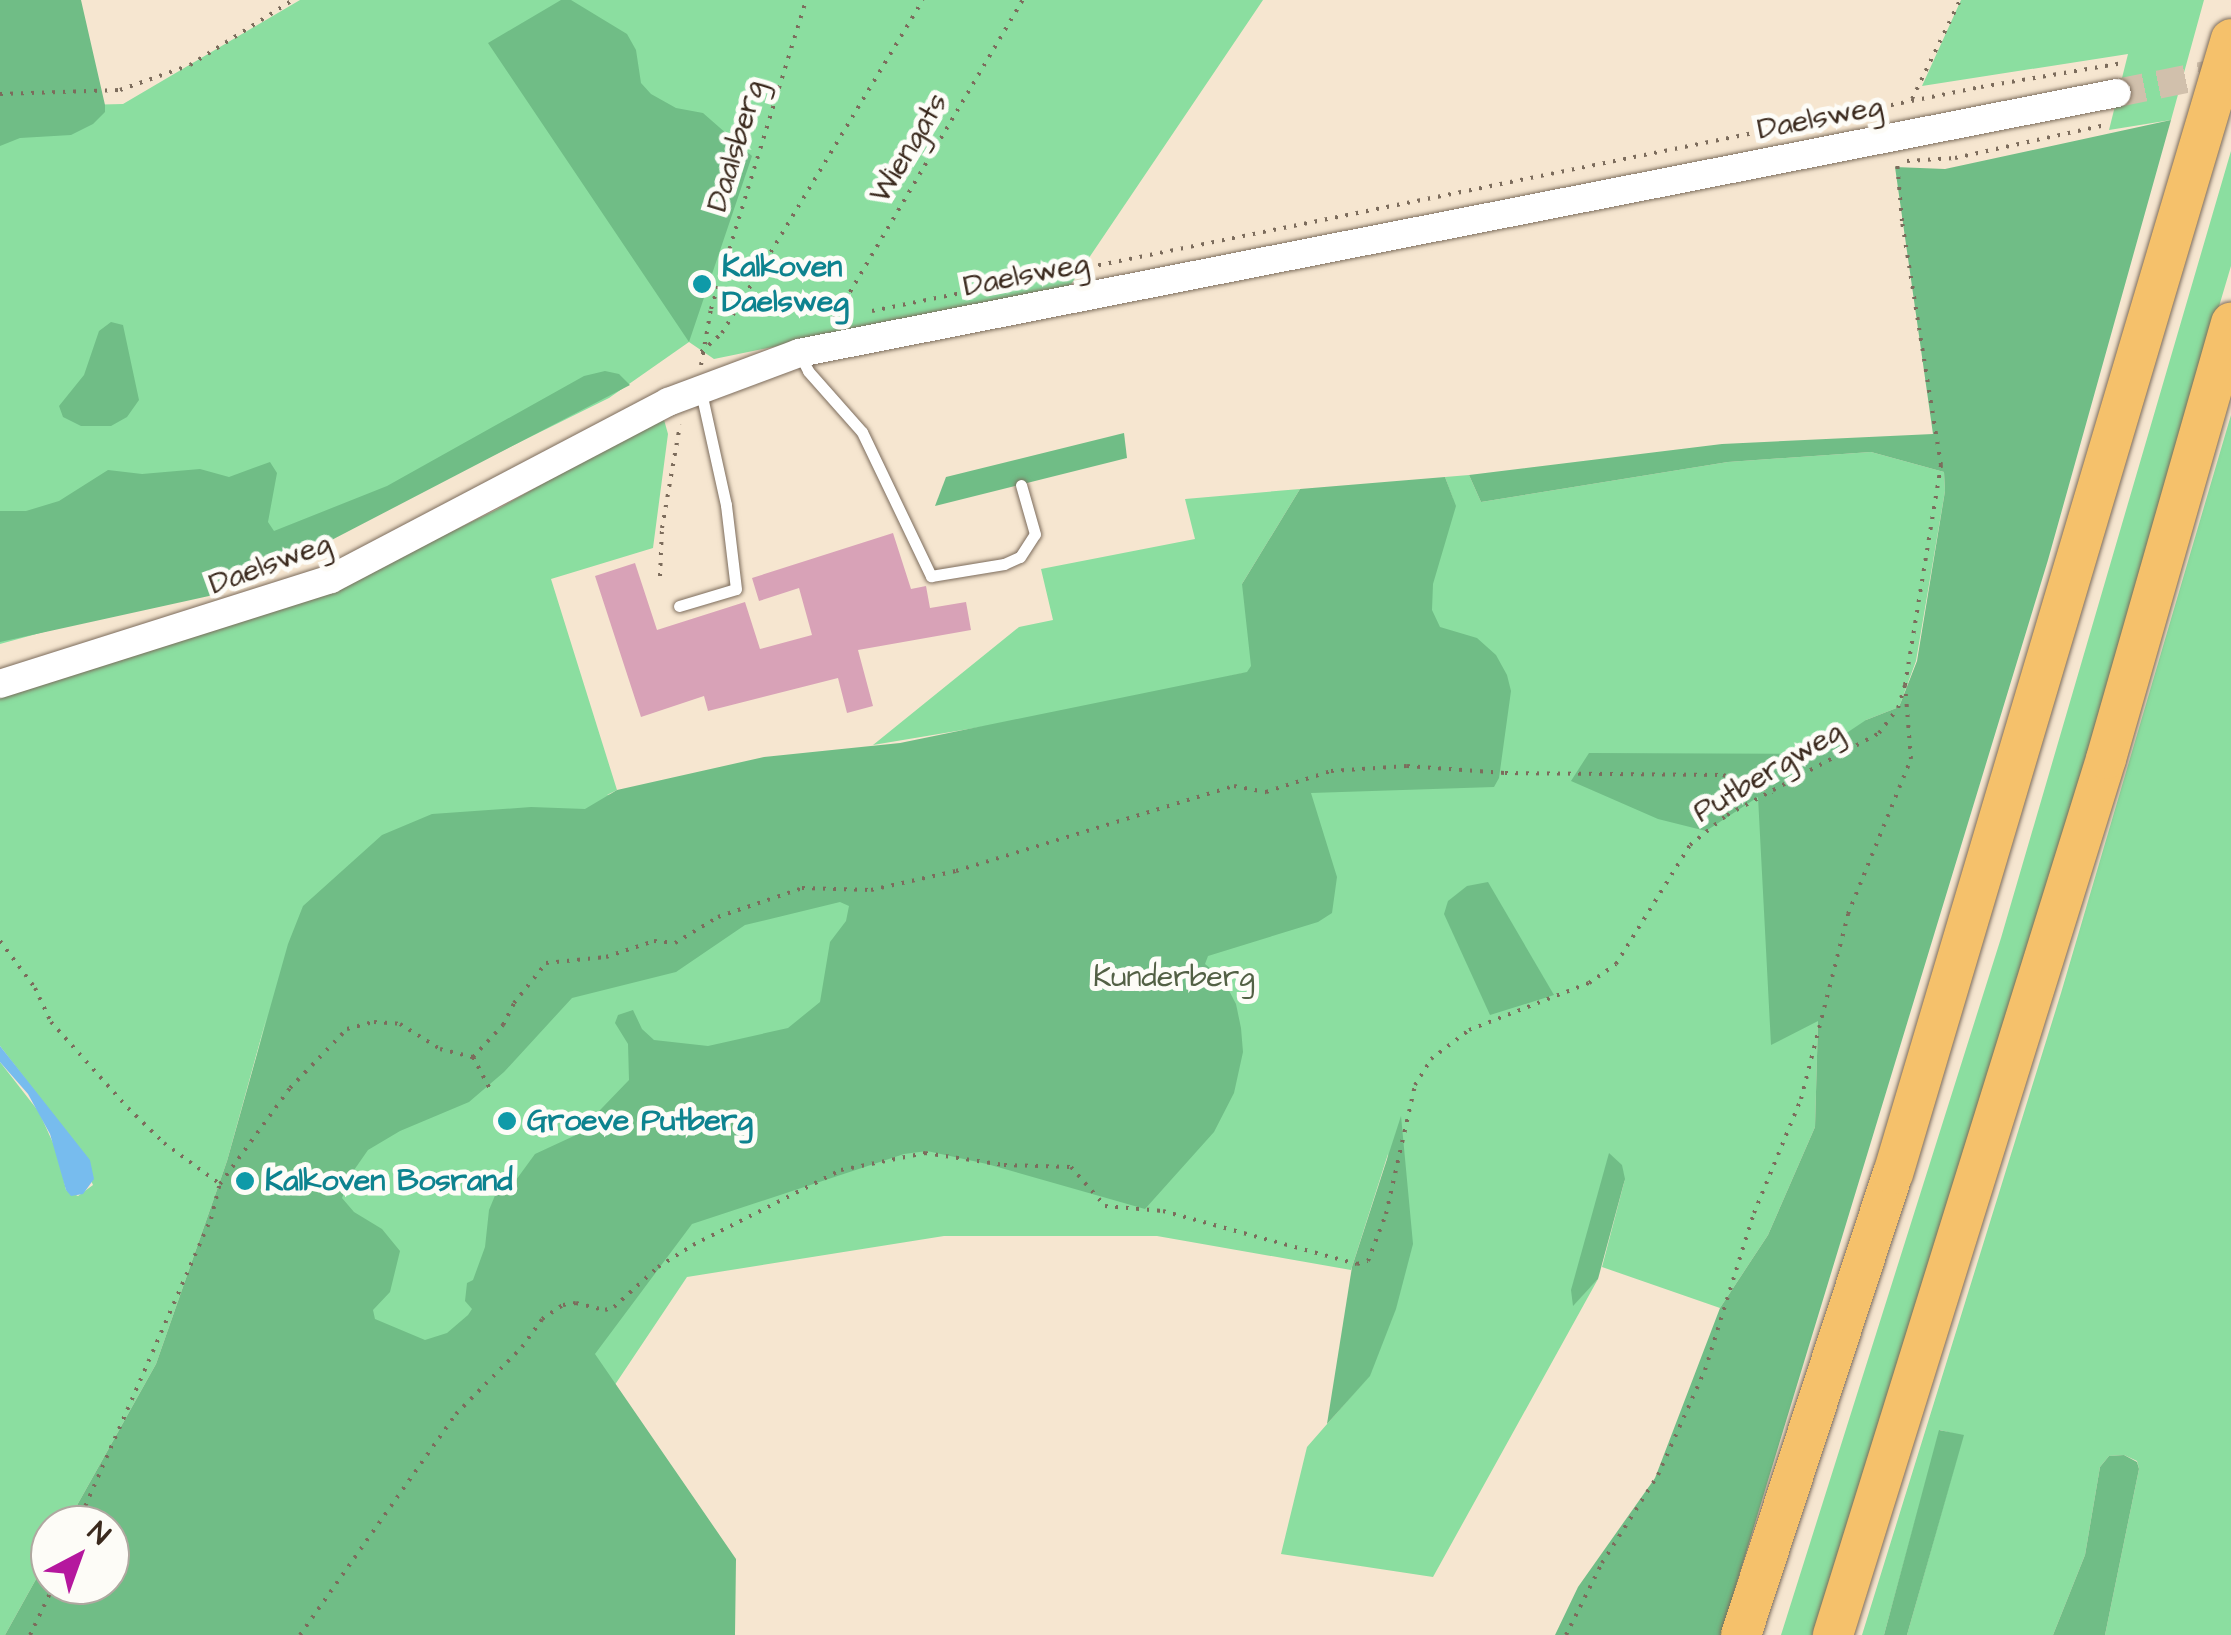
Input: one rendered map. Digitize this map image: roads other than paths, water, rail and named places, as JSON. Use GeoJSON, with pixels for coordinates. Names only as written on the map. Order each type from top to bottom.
{"type":"FeatureCollection","features":[{"type":"Feature","properties":{"kind":"highway"},"geometry":{"type":"LineString","coordinates":[[1740,1635],[1893,1174],[2231,39]]}},
{"type":"Feature","properties":{"kind":"highway"},"geometry":{"type":"LineString","coordinates":[[1833,1635],[2094,797],[2231,323]]}},
{"type":"Feature","properties":{"kind":"street","name":"Daelsweg"},"geometry":{"type":"LineString","coordinates":[[0,684],[331,579],[646,412],[697,380],[800,353],[2116,93]]}},
{"type":"Feature","properties":{"kind":"lane"},"geometry":{"type":"LineString","coordinates":[[800,353],[808,371],[862,432],[930,576],[1004,564],[1020,556],[1036,534],[1021,485]]}},
{"type":"Feature","properties":{"kind":"lane"},"geometry":{"type":"LineString","coordinates":[[679,606],[736,588],[726,504],[697,380]]}},
{"type":"Feature","properties":{"kind":"water"},"geometry":{"type":"Polygon","coordinates":[[[0,1046],[90,1160],[94,1179],[83,1194],[71,1196],[66,1190],[50,1134],[28,1094],[0,1062],[0,1046]]]}},
{"type":"Feature","properties":{"kind":"tunnel"},"geometry":{"type":"LineString","coordinates":[[2117,93],[2231,70]]}},
{"type":"Feature","properties":{"kind":"place","name":"Kalkoven Daelsweg"},"geometry":{"type":"Point","coordinates":[702,284]}},
{"type":"Feature","properties":{"kind":"place","name":"Groeve Putberg"},"geometry":{"type":"Point","coordinates":[507,1121]}},
{"type":"Feature","properties":{"kind":"place","name":"Kalkoven Bosrand"},"geometry":{"type":"Point","coordinates":[245,1181]}},
{"type":"Feature","properties":{"kind":"park label","name":"Kunderberg"},"geometry":{"type":"Point","coordinates":[1174,977]}}]}
